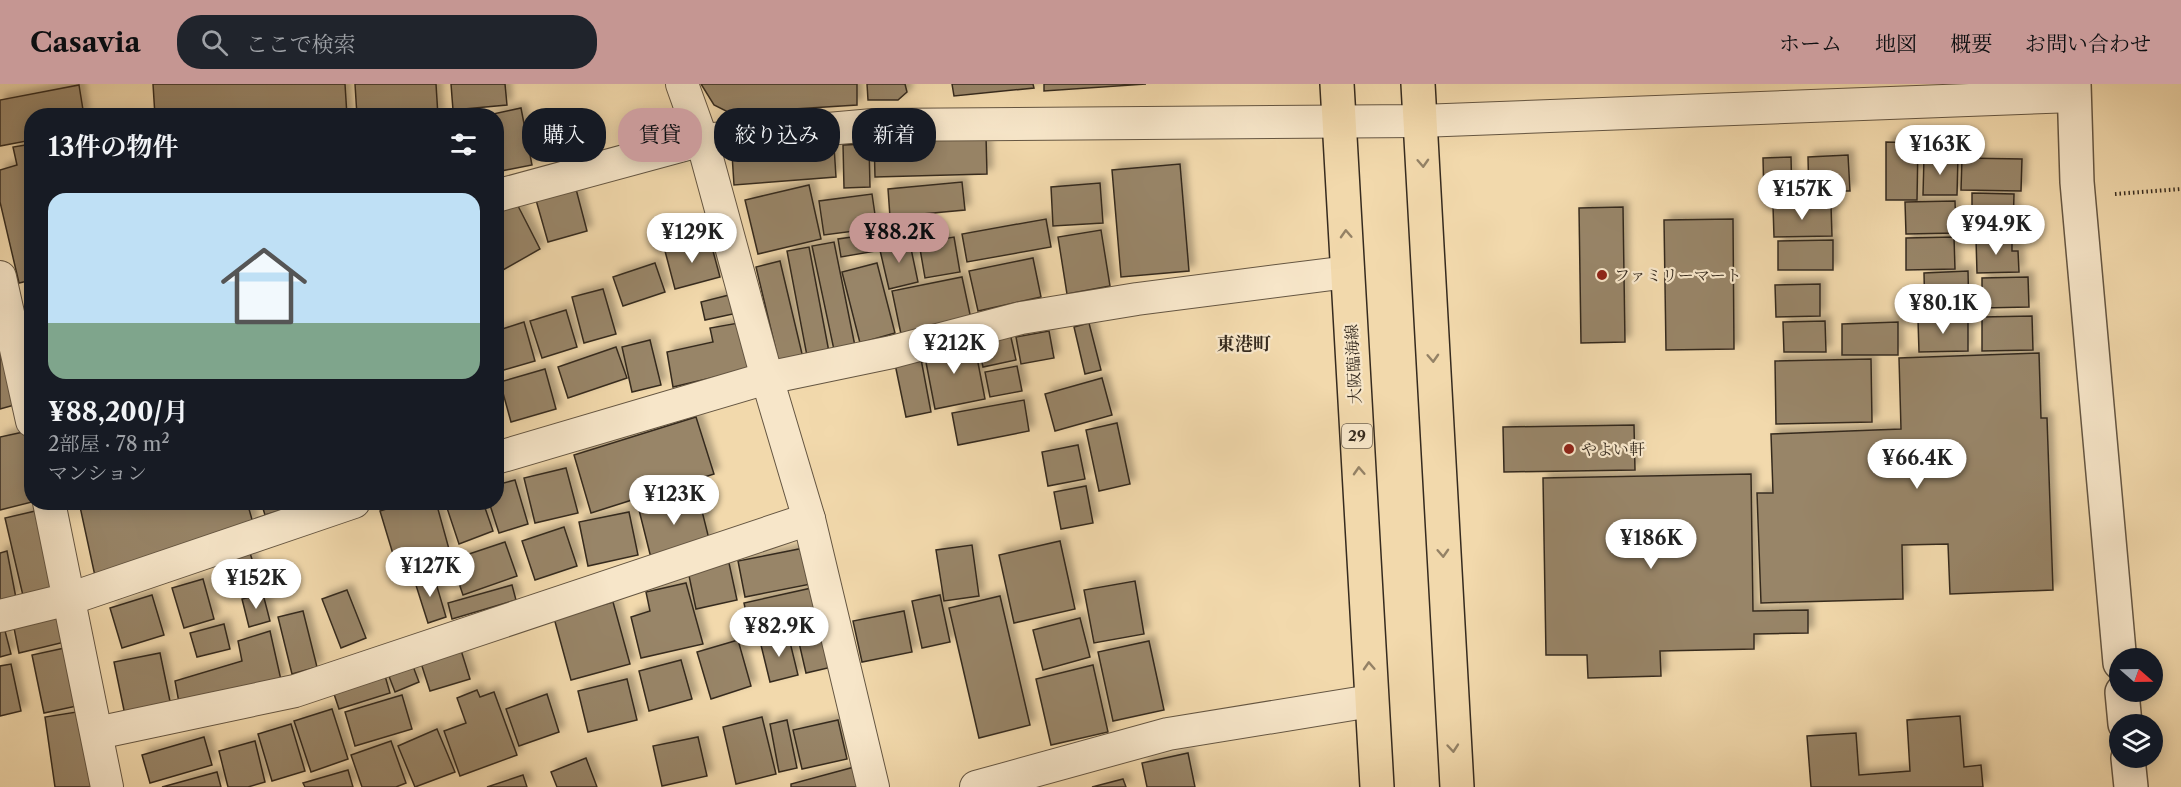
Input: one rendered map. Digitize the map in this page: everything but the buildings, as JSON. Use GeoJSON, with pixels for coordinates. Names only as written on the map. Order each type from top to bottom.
{"type":"FeatureCollection","features":[{"type":"Feature","properties":{"kind":"main road","name":"大阪臨海線"},"geometry":{"type":"LineString","coordinates":[[1337,84],[1377,787]]}},
{"type":"Feature","properties":{"kind":"main road"},"geometry":{"type":"LineString","coordinates":[[1418,84],[1457,787]]}},
{"type":"Feature","properties":{"kind":"street"},"geometry":{"type":"LineString","coordinates":[[682,84],[691,108]]}},
{"type":"Feature","properties":{"kind":"street"},"geometry":{"type":"LineString","coordinates":[[873,787],[809,519],[767,378],[702,140],[873,125],[1420,121],[2074,90],[2077,182],[2119,648]]}},
{"type":"Feature","properties":{"kind":"street"},"geometry":{"type":"LineString","coordinates":[[504,194],[621,162]]}},
{"type":"Feature","properties":{"kind":"street"},"geometry":{"type":"LineString","coordinates":[[504,456],[767,378],[892,352],[1022,318],[1148,297],[1348,272]]}},
{"type":"Feature","properties":{"kind":"street"},"geometry":{"type":"LineString","coordinates":[[9,289],[24,375]]}},
{"type":"Feature","properties":{"kind":"street"},"geometry":{"type":"LineString","coordinates":[[51,510],[107,787]]}},
{"type":"Feature","properties":{"kind":"street"},"geometry":{"type":"LineString","coordinates":[[0,616],[69,599],[330,510]]}},
{"type":"Feature","properties":{"kind":"street"},"geometry":{"type":"LineString","coordinates":[[97,733],[295,691],[809,519]]}},
{"type":"Feature","properties":{"kind":"street"},"geometry":{"type":"LineString","coordinates":[[976,787],[1168,734],[1371,701]]}},
{"type":"Feature","properties":{"kind":"street"},"geometry":{"type":"LineString","coordinates":[[2129,768],[2130,787]]}},
{"type":"Feature","properties":{"kind":"path"},"geometry":{"type":"LineString","coordinates":[[2115,194],[2181,189]]}},
{"type":"Feature","properties":{"kind":"place","name":"ファミリーマート"},"geometry":{"type":"Point","coordinates":[1602,275]}},
{"type":"Feature","properties":{"kind":"place","name":"やよい軒"},"geometry":{"type":"Point","coordinates":[1569,449]}},
{"type":"Feature","properties":{"kind":"district","name":"東港町"},"geometry":{"type":"Point","coordinates":[1244,344]}}]}
